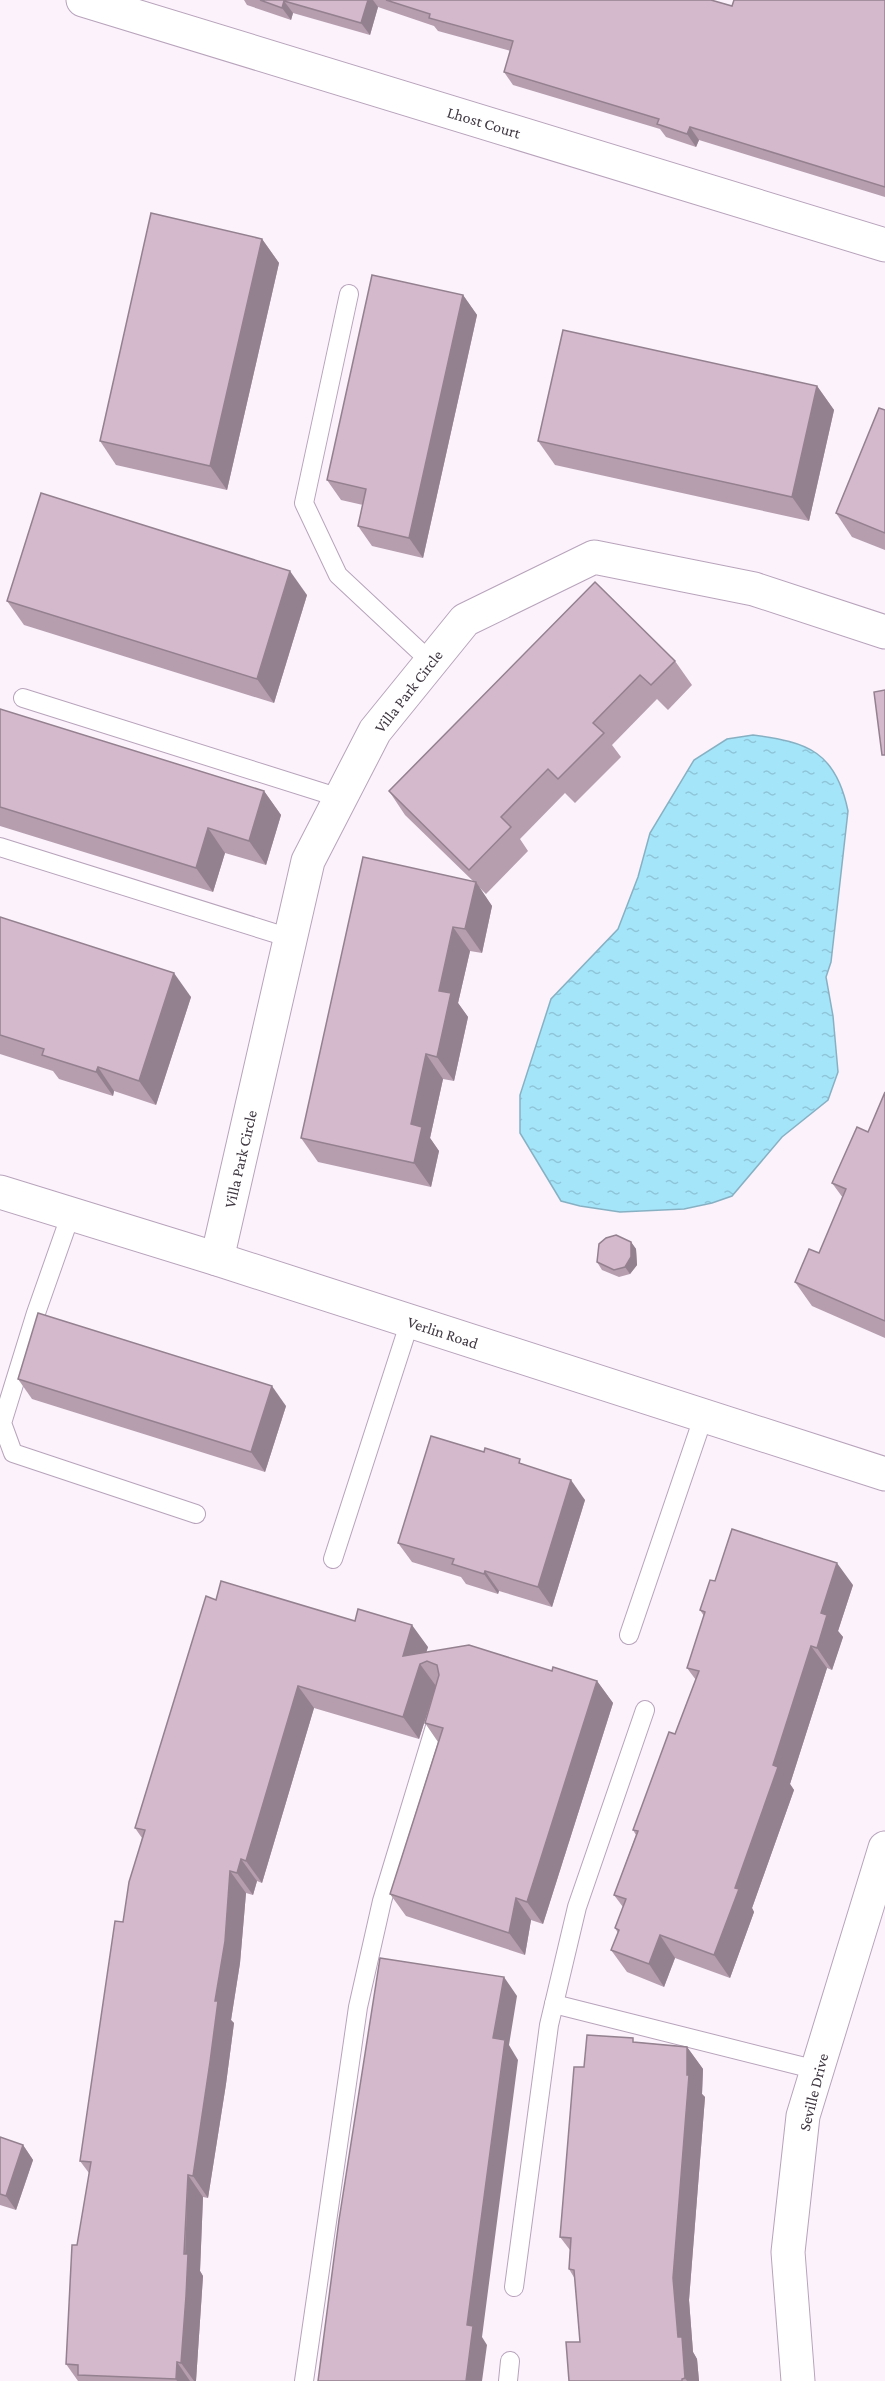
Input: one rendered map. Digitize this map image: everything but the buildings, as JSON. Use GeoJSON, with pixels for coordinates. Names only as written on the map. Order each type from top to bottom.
{"type":"FeatureCollection","features":[{"type":"Feature","properties":{"kind":"street","name":"Lhost Court"},"geometry":{"type":"LineString","coordinates":[[84,0],[144,9],[885,245]]}},
{"type":"Feature","properties":{"kind":"street","name":"Villa Park Circle"},"geometry":{"type":"LineString","coordinates":[[217,1259],[308,861],[375,731],[465,620],[594,557],[754,589],[885,632]]}},
{"type":"Feature","properties":{"kind":"street","name":"Verlin Road"},"geometry":{"type":"LineString","coordinates":[[0,1192],[73,1210],[217,1259],[885,1474]]}},
{"type":"Feature","properties":{"kind":"street","name":"Seville Drive"},"geometry":{"type":"LineString","coordinates":[[798,2381],[788,2252],[803,2116],[879,1894],[885,1848]]}},
{"type":"Feature","properties":{"kind":"lane"},"geometry":{"type":"LineString","coordinates":[[349,294],[304,503],[338,576],[430,662]]}},
{"type":"Feature","properties":{"kind":"lane"},"geometry":{"type":"LineString","coordinates":[[22,698],[340,798]]}},
{"type":"Feature","properties":{"kind":"lane"},"geometry":{"type":"LineString","coordinates":[[0,847],[290,938]]}},
{"type":"Feature","properties":{"kind":"lane"},"geometry":{"type":"LineString","coordinates":[[73,1210],[36,1312],[2,1423],[13,1453],[196,1514]]}},
{"type":"Feature","properties":{"kind":"lane"},"geometry":{"type":"LineString","coordinates":[[333,1559],[410,1321]]}},
{"type":"Feature","properties":{"kind":"lane"},"geometry":{"type":"LineString","coordinates":[[629,1635],[704,1415]]}},
{"type":"Feature","properties":{"kind":"lane"},"geometry":{"type":"LineString","coordinates":[[304,2381],[358,2007],[382,1900],[444,1694]]}},
{"type":"Feature","properties":{"kind":"lane"},"geometry":{"type":"LineString","coordinates":[[514,2287],[549,2025],[577,1907],[645,1710]]}},
{"type":"Feature","properties":{"kind":"lane"},"geometry":{"type":"LineString","coordinates":[[554,2004],[817,2070]]}},
{"type":"Feature","properties":{"kind":"lane"},"geometry":{"type":"LineString","coordinates":[[508,2381],[510,2361]]}},
{"type":"Feature","properties":{"kind":"water"},"geometry":{"type":"Polygon","coordinates":[[[753,735],[789,742],[817,754],[836,775],[848,811],[831,962],[826,977],[833,1016],[838,1072],[828,1100],[782,1137],[732,1196],[684,1209],[620,1212],[561,1201],[520,1133],[520,1095],[551,999],[618,929],[638,877],[650,833],[694,760],[727,739],[753,735]]]}}]}
